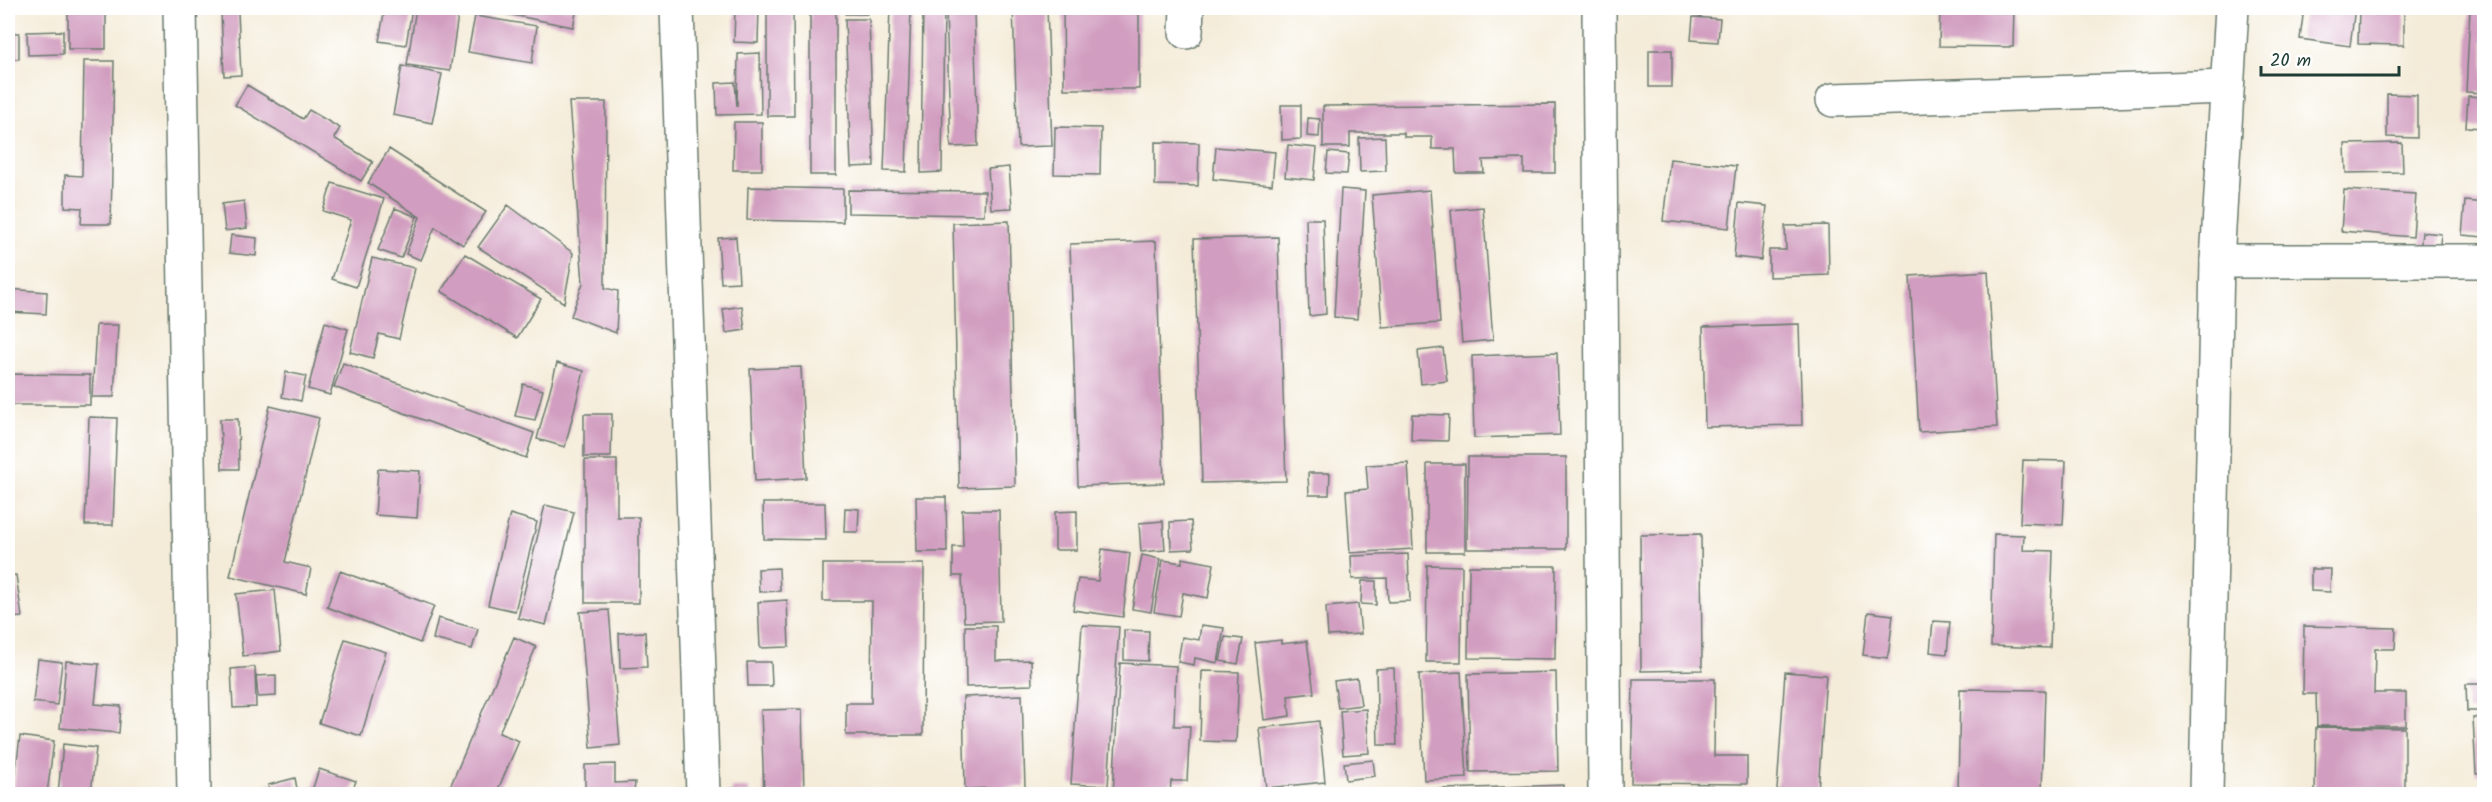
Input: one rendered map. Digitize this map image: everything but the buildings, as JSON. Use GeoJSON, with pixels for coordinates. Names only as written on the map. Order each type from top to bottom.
{"type":"FeatureCollection","features":[{"type":"Feature","properties":{"kind":"street"},"geometry":{"type":"LineString","coordinates":[[180,8],[194,795]]}},
{"type":"Feature","properties":{"kind":"street"},"geometry":{"type":"LineString","coordinates":[[677,8],[703,795]]}},
{"type":"Feature","properties":{"kind":"street"},"geometry":{"type":"LineString","coordinates":[[1599,8],[1605,795]]}},
{"type":"Feature","properties":{"kind":"street"},"geometry":{"type":"LineString","coordinates":[[2206,795],[2217,261],[2232,8]]}},
{"type":"Feature","properties":{"kind":"street"},"geometry":{"type":"LineString","coordinates":[[1833,100],[2227,87]]}},
{"type":"Feature","properties":{"kind":"street"},"geometry":{"type":"LineString","coordinates":[[2217,261],[2484,261]]}}]}
